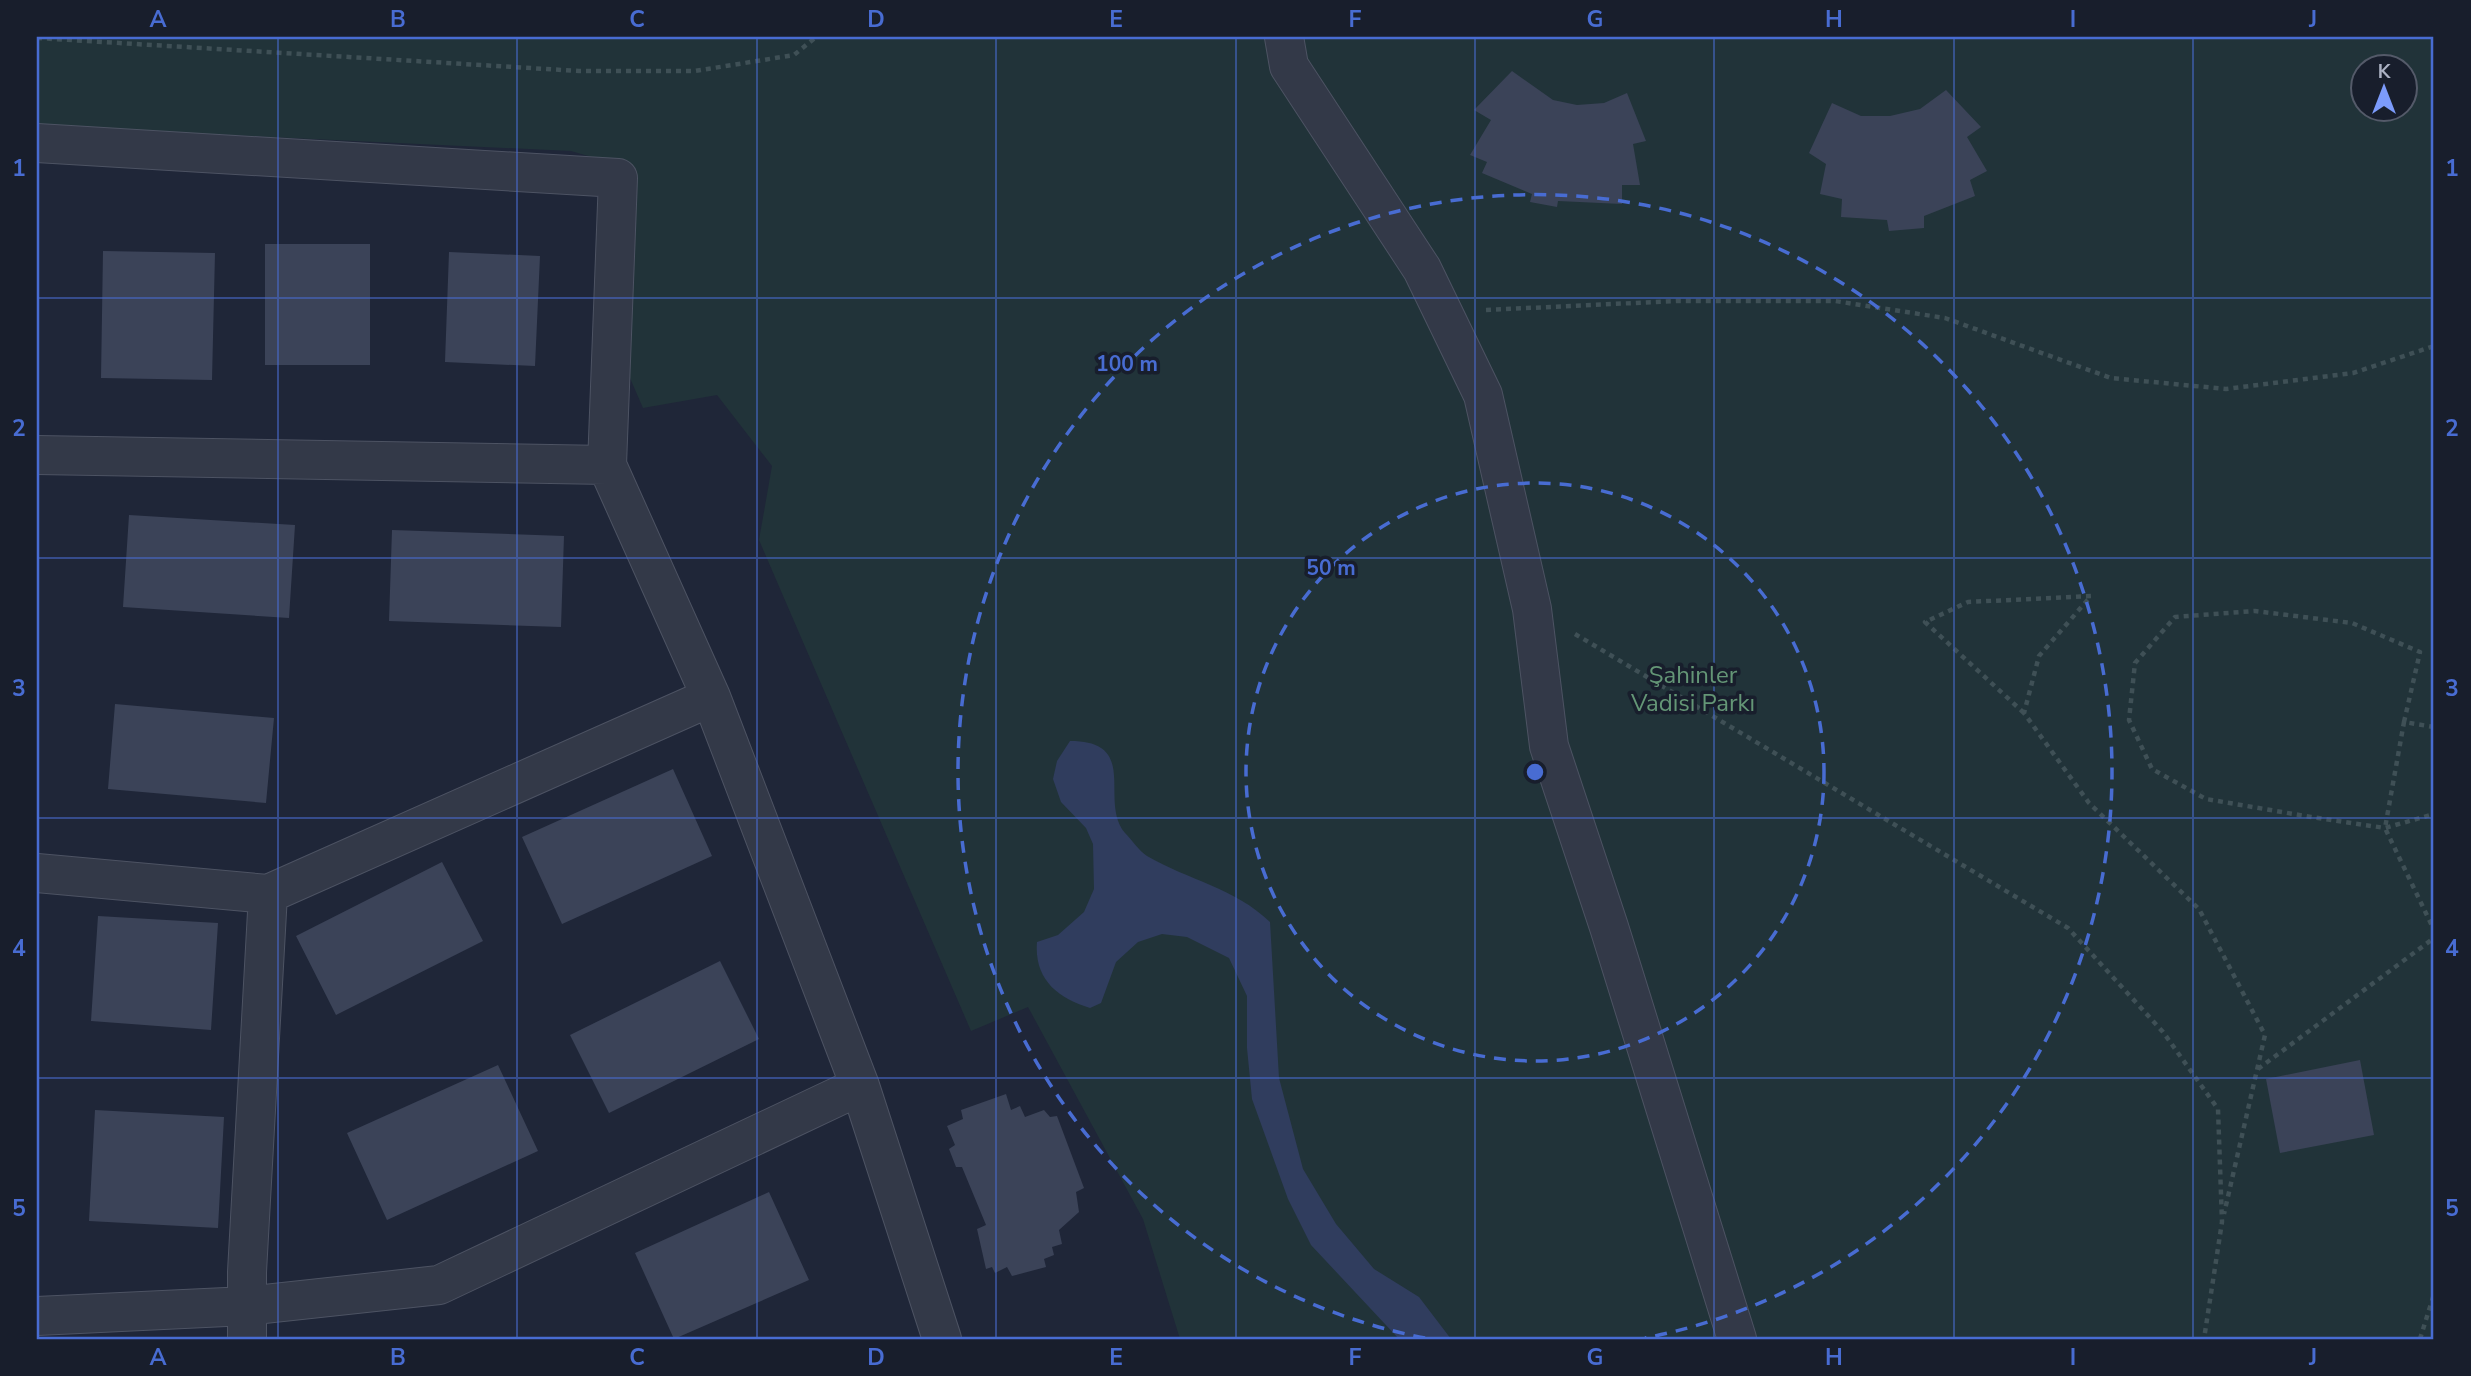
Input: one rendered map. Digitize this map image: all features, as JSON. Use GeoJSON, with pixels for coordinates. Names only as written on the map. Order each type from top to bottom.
{"type":"FeatureCollection","features":[{"type":"Feature","properties":{"kind":"street"},"geometry":{"type":"LineString","coordinates":[[1284,37],[1289,66],[1422,269],[1483,395],[1532,609],[1549,746],[1609,927],[1737,1339]]}},
{"type":"Feature","properties":{"kind":"street"},"geometry":{"type":"LineString","coordinates":[[37,143],[618,178],[607,465],[711,697],[860,1086],[942,1339]]}},
{"type":"Feature","properties":{"kind":"street"},"geometry":{"type":"LineString","coordinates":[[37,455],[607,465]]}},
{"type":"Feature","properties":{"kind":"street"},"geometry":{"type":"LineString","coordinates":[[37,873],[268,894],[711,697]]}},
{"type":"Feature","properties":{"kind":"street"},"geometry":{"type":"LineString","coordinates":[[247,1322],[268,894]]}},
{"type":"Feature","properties":{"kind":"street"},"geometry":{"type":"LineString","coordinates":[[37,1316],[247,1322],[439,1284],[860,1086]]}},
{"type":"Feature","properties":{"kind":"path"},"geometry":{"type":"LineString","coordinates":[[37,38],[579,71],[695,71],[794,55],[816,37]]}},
{"type":"Feature","properties":{"kind":"path"},"geometry":{"type":"LineString","coordinates":[[1443,312],[1676,301],[1835,301],[1945,318],[2111,378],[2226,389],[2353,373],[2434,346]]}},
{"type":"Feature","properties":{"kind":"path"},"geometry":{"type":"LineString","coordinates":[[2024,713],[2039,656],[2091,596],[1968,602],[1925,622],[2024,713],[2089,803],[2199,909],[2265,1035],[2222,1222],[2204,1339]]}},
{"type":"Feature","properties":{"kind":"path"},"geometry":{"type":"LineString","coordinates":[[1532,609],[2068,928],[2163,1032],[2218,1109],[2222,1222]]}},
{"type":"Feature","properties":{"kind":"path"},"geometry":{"type":"LineString","coordinates":[[2434,814],[2385,828],[2206,799],[2152,769],[2129,720],[2135,663],[2175,617],[2255,611],[2352,624],[2420,652],[2385,828],[2434,930]]}},
{"type":"Feature","properties":{"kind":"path"},"geometry":{"type":"LineString","coordinates":[[2404,722],[2434,727]]}},
{"type":"Feature","properties":{"kind":"path"},"geometry":{"type":"LineString","coordinates":[[2257,1071],[2434,938]]}},
{"type":"Feature","properties":{"kind":"path"},"geometry":{"type":"LineString","coordinates":[[2420,1339],[2434,1294]]}},
{"type":"Feature","properties":{"kind":"green space","name":"Şahinler Vadisi Parkı"},"geometry":{"type":"Polygon","coordinates":[[[37,37],[2434,37],[2434,1339],[1180,1339],[1143,1219],[1028,1007],[971,1031],[759,540],[772,466],[717,395],[643,408],[623,362],[626,167],[571,151],[37,126],[37,37]]]}},
{"type":"Feature","properties":{"kind":"water"},"geometry":{"type":"Polygon","coordinates":[[[1070,741],[1092,744],[1105,751],[1114,775],[1118,820],[1125,833],[1141,851],[1242,901],[1270,922],[1279,1078],[1303,1169],[1336,1224],[1374,1269],[1419,1297],[1451,1339],[1399,1339],[1311,1245],[1288,1199],[1252,1099],[1247,1048],[1247,996],[1229,958],[1187,937],[1162,934],[1138,942],[1116,962],[1101,1003],[1090,1008],[1067,999],[1044,977],[1039,967],[1037,942],[1058,935],[1084,912],[1094,889],[1093,844],[1086,828],[1061,802],[1053,779],[1057,761],[1070,741]]]}},
{"type":"Feature","properties":{"kind":"building"},"geometry":{"type":"Polygon","coordinates":[[[1512,71],[1553,100],[1577,105],[1604,103],[1627,93],[1646,141],[1633,144],[1640,185],[1622,185],[1622,204],[1558,201],[1557,207],[1530,202],[1532,194],[1482,173],[1487,162],[1470,155],[1491,120],[1474,110],[1512,71]]]}},
{"type":"Feature","properties":{"kind":"building"},"geometry":{"type":"Polygon","coordinates":[[[1946,90],[1981,127],[1967,137],[1987,171],[1970,180],[1975,196],[1924,216],[1924,228],[1889,231],[1887,220],[1841,217],[1842,199],[1820,194],[1826,164],[1809,153],[1832,103],[1861,116],[1890,116],[1920,109],[1946,90]]]}},
{"type":"Feature","properties":{"kind":"building"},"geometry":{"type":"Polygon","coordinates":[[[265,244],[370,244],[370,365],[265,365],[265,244]]]}},
{"type":"Feature","properties":{"kind":"building"},"geometry":{"type":"Polygon","coordinates":[[[103,251],[215,253],[212,380],[101,378],[103,251]]]}},
{"type":"Feature","properties":{"kind":"building"},"geometry":{"type":"Polygon","coordinates":[[[449,252],[540,256],[535,366],[445,362],[449,252]]]}},
{"type":"Feature","properties":{"kind":"building"},"geometry":{"type":"Polygon","coordinates":[[[129,515],[295,525],[289,618],[123,607],[129,515]]]}},
{"type":"Feature","properties":{"kind":"building"},"geometry":{"type":"Polygon","coordinates":[[[392,530],[564,536],[561,627],[389,621],[392,530]]]}},
{"type":"Feature","properties":{"kind":"building"},"geometry":{"type":"Polygon","coordinates":[[[115,704],[274,718],[266,803],[108,789],[115,704]]]}},
{"type":"Feature","properties":{"kind":"building"},"geometry":{"type":"Polygon","coordinates":[[[673,769],[712,856],[562,924],[522,837],[673,769]]]}},
{"type":"Feature","properties":{"kind":"building"},"geometry":{"type":"Polygon","coordinates":[[[442,862],[483,941],[336,1015],[296,936],[442,862]]]}},
{"type":"Feature","properties":{"kind":"building"},"geometry":{"type":"Polygon","coordinates":[[[98,916],[218,923],[211,1030],[91,1021],[98,916]]]}},
{"type":"Feature","properties":{"kind":"building"},"geometry":{"type":"Polygon","coordinates":[[[720,961],[759,1039],[609,1113],[570,1035],[720,961]]]}},
{"type":"Feature","properties":{"kind":"building"},"geometry":{"type":"Polygon","coordinates":[[[2360,1060],[2374,1135],[2280,1153],[2266,1079],[2360,1060]]]}},
{"type":"Feature","properties":{"kind":"building"},"geometry":{"type":"Polygon","coordinates":[[[498,1065],[538,1151],[387,1220],[347,1133],[498,1065]]]}},
{"type":"Feature","properties":{"kind":"building"},"geometry":{"type":"Polygon","coordinates":[[[1006,1094],[1011,1110],[1020,1106],[1025,1117],[1044,1110],[1050,1117],[1057,1116],[1084,1188],[1076,1192],[1079,1212],[1059,1230],[1062,1244],[1052,1247],[1054,1255],[1044,1259],[1046,1267],[1012,1276],[1007,1267],[995,1273],[992,1267],[986,1269],[977,1229],[986,1225],[962,1167],[956,1167],[949,1149],[955,1145],[947,1126],[963,1119],[961,1110],[1006,1094]]]}},
{"type":"Feature","properties":{"kind":"building"},"geometry":{"type":"Polygon","coordinates":[[[95,1110],[224,1117],[218,1228],[89,1221],[95,1110]]]}},
{"type":"Feature","properties":{"kind":"building"},"geometry":{"type":"Polygon","coordinates":[[[769,1192],[809,1280],[674,1339],[635,1253],[769,1192]]]}}]}
